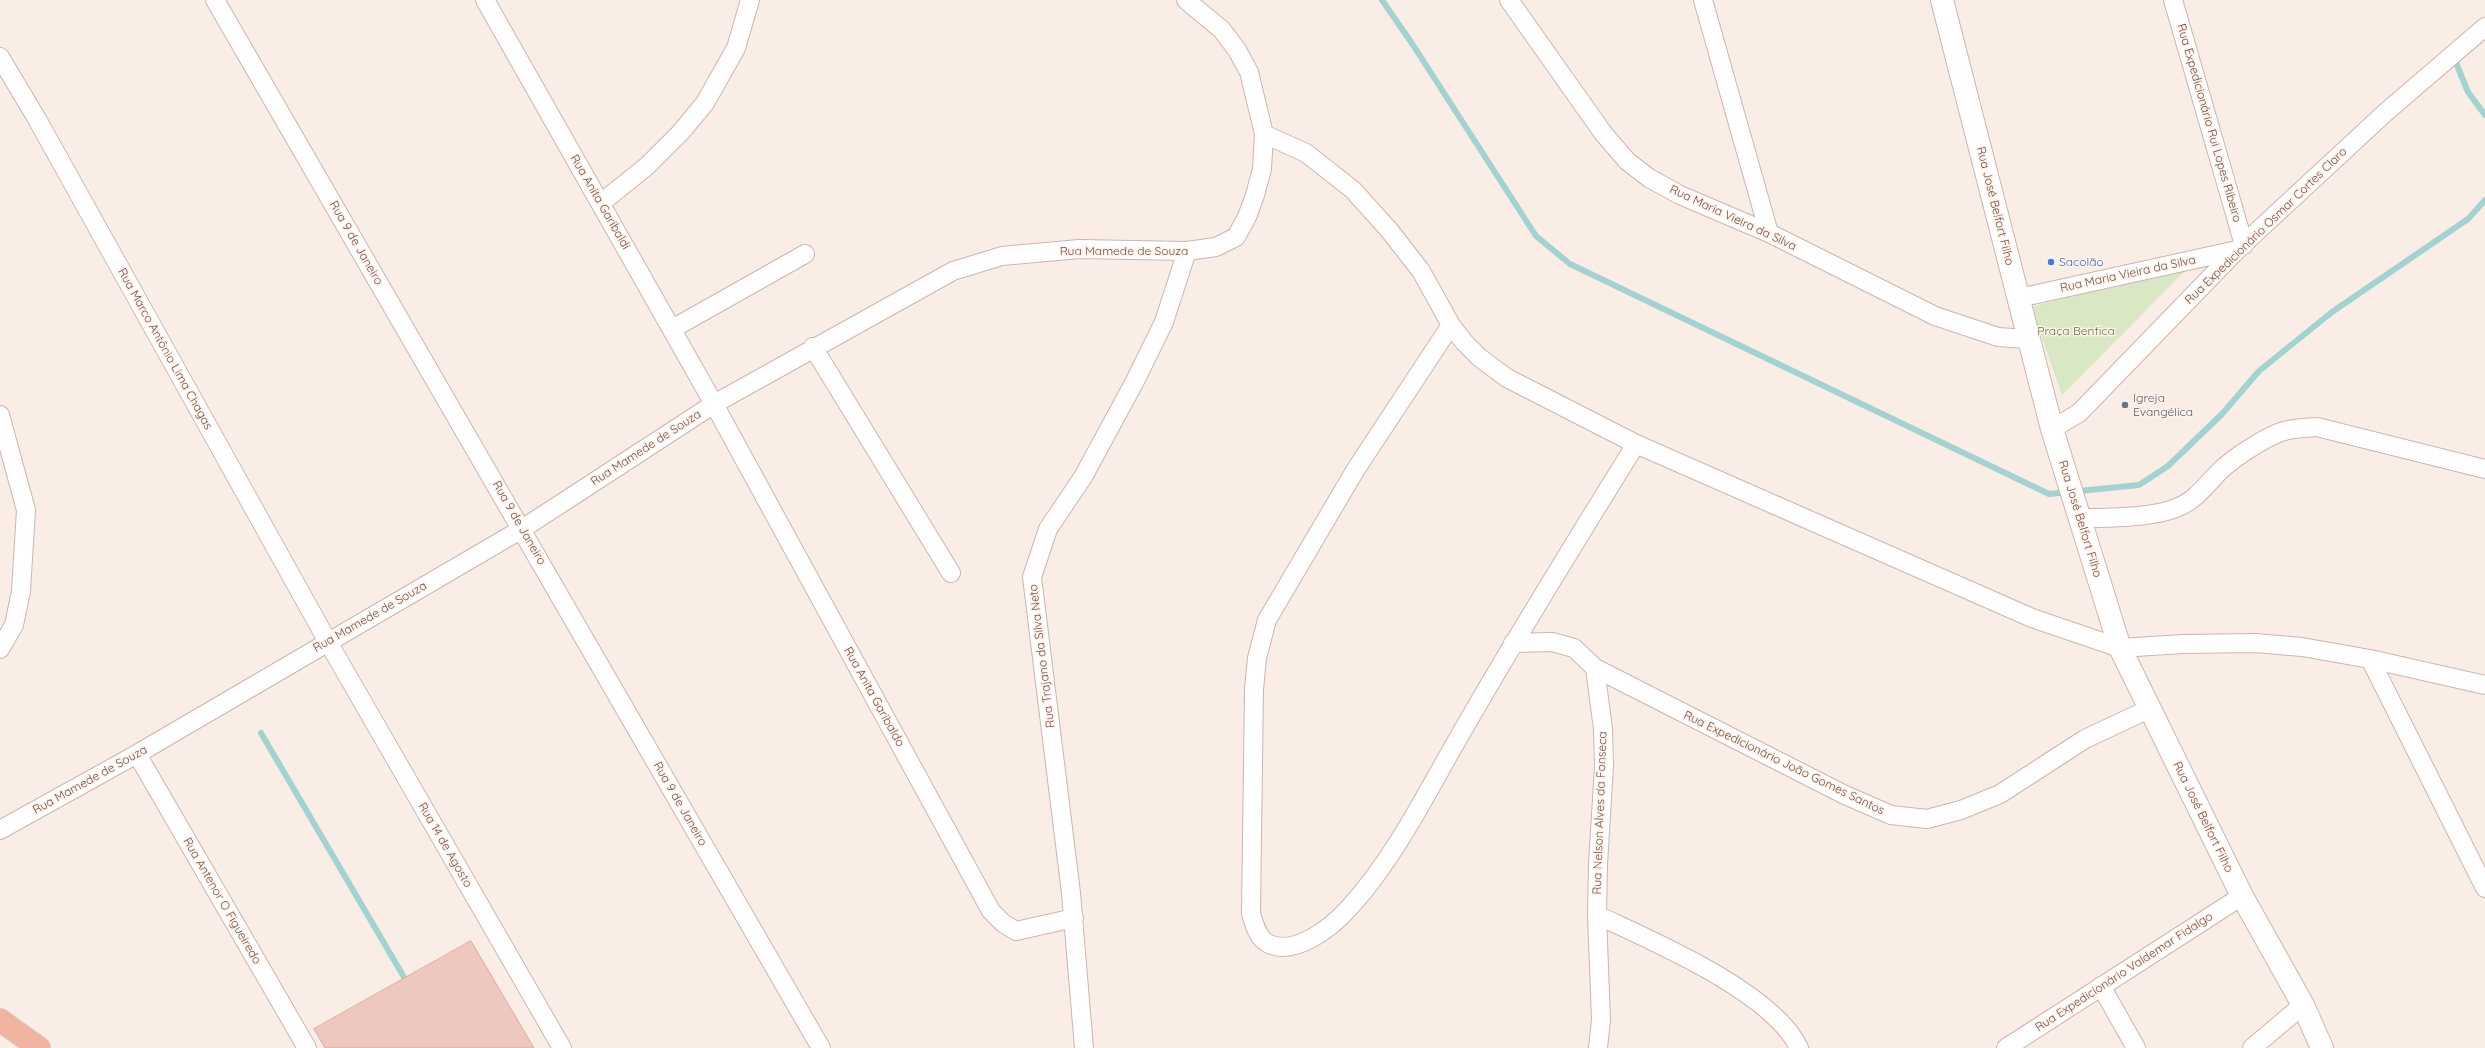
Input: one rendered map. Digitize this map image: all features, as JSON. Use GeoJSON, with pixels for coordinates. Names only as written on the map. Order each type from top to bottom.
{"type":"FeatureCollection","features":[{"type":"Feature","properties":{"kind":"highway"},"geometry":{"type":"LineString","coordinates":[[0,1020],[39,1048]]}},
{"type":"Feature","properties":{"kind":"street","name":"Rua 9 de Janeiro"},"geometry":{"type":"LineString","coordinates":[[215,0],[522,528],[821,1048]]}},
{"type":"Feature","properties":{"kind":"street","name":"Rua Anita Garibaldi"},"geometry":{"type":"LineString","coordinates":[[485,0],[714,404]]}},
{"type":"Feature","properties":{"kind":"street"},"geometry":{"type":"LineString","coordinates":[[601,203],[647,166],[681,132],[705,103],[736,48],[750,0]]}},
{"type":"Feature","properties":{"kind":"street","name":"Rua Mamede de Souza"},"geometry":{"type":"LineString","coordinates":[[0,830],[137,754],[522,528],[714,404],[813,347],[952,271],[1002,256],[1079,249],[1187,252],[1216,247],[1236,237],[1248,217],[1256,195],[1262,169],[1264,134],[1248,72],[1237,50],[1222,30],[1186,0]]}},
{"type":"Feature","properties":{"kind":"street","name":"Rua Maria Vieira da Silva"},"geometry":{"type":"LineString","coordinates":[[1509,0],[1579,102],[1627,161],[1649,178],[1680,195],[1769,233],[1935,316],[1998,338],[2028,338]]}},
{"type":"Feature","properties":{"kind":"street"},"geometry":{"type":"LineString","coordinates":[[1703,0],[1769,233]]}},
{"type":"Feature","properties":{"kind":"street","name":"Rua José Belfort Filho"},"geometry":{"type":"LineString","coordinates":[[1942,0],[2052,429],[2120,648],[2242,896],[2303,1005],[2322,1048]]}},
{"type":"Feature","properties":{"kind":"street","name":"Rua Expedicionário Rui Lopes Ribeiro"},"geometry":{"type":"LineString","coordinates":[[2174,0],[2241,248]]}},
{"type":"Feature","properties":{"kind":"street","name":"Rua Expedicionário Osmar Cortes Claro"},"geometry":{"type":"LineString","coordinates":[[2052,429],[2079,413],[2241,248],[2386,112],[2481,38]]}},
{"type":"Feature","properties":{"kind":"street","name":"Rua Marco Antônio Lima Chagas"},"geometry":{"type":"LineString","coordinates":[[0,57],[37,119],[328,642]]}},
{"type":"Feature","properties":{"kind":"street"},"geometry":{"type":"LineString","coordinates":[[1264,134],[1306,153],[1353,190],[1389,230],[1421,271],[1451,325],[1475,352],[1507,378],[1636,444],[2032,618],[2120,648],[2183,644],[2255,644],[2302,647],[2370,659],[2485,685]]}},
{"type":"Feature","properties":{"kind":"street","name":"Rua Maria Vieira da Silva"},"geometry":{"type":"LineString","coordinates":[[2019,298],[2241,248]]}},
{"type":"Feature","properties":{"kind":"street","name":"Rua Trajano da Silva Neto"},"geometry":{"type":"LineString","coordinates":[[1084,1048],[1074,918],[1032,577],[1048,529],[1083,477],[1136,381],[1164,322],[1187,252]]}},
{"type":"Feature","properties":{"kind":"street"},"geometry":{"type":"LineString","coordinates":[[672,329],[805,254]]}},
{"type":"Feature","properties":{"kind":"street"},"geometry":{"type":"LineString","coordinates":[[1451,325],[1356,469],[1267,620],[1257,658],[1254,689],[1251,913],[1256,931],[1268,944],[1282,947],[1299,943],[1320,933],[1348,909],[1378,873],[1513,643],[1636,444]]}},
{"type":"Feature","properties":{"kind":"street"},"geometry":{"type":"LineString","coordinates":[[813,347],[951,573]]}},
{"type":"Feature","properties":{"kind":"street","name":"Rua Anita Garibaldo"},"geometry":{"type":"LineString","coordinates":[[714,404],[991,911],[1003,923],[1016,931],[1074,918]]}},
{"type":"Feature","properties":{"kind":"street"},"geometry":{"type":"LineString","coordinates":[[0,415],[26,510],[21,591],[14,625],[0,649]]}},
{"type":"Feature","properties":{"kind":"street"},"geometry":{"type":"LineString","coordinates":[[2079,518],[2133,515],[2175,509],[2203,491],[2222,469],[2263,442],[2281,432],[2300,428],[2317,427],[2485,469]]}},
{"type":"Feature","properties":{"kind":"street","name":"Rua 14 de Agosto"},"geometry":{"type":"LineString","coordinates":[[328,642],[562,1048]]}},
{"type":"Feature","properties":{"kind":"street"},"geometry":{"type":"LineString","coordinates":[[1513,643],[1552,642],[1574,648],[1595,668]]}},
{"type":"Feature","properties":{"kind":"street"},"geometry":{"type":"LineString","coordinates":[[2370,659],[2485,888]]}},
{"type":"Feature","properties":{"kind":"street","name":"Rua Expedicionário João Gomes Santos"},"geometry":{"type":"LineString","coordinates":[[1595,668],[1845,795],[1891,815],[1927,819],[1961,810],[2000,794],[2085,739],[2149,709]]}},
{"type":"Feature","properties":{"kind":"street","name":"Rua Nelson Alves da Fonseca"},"geometry":{"type":"LineString","coordinates":[[1595,668],[1603,729],[1604,766],[1597,915],[1601,1020],[1598,1048]]}},
{"type":"Feature","properties":{"kind":"street","name":"Rua Antenor O Figueiredo"},"geometry":{"type":"LineString","coordinates":[[137,754],[307,1048]]}},
{"type":"Feature","properties":{"kind":"street","name":"Rua Expedicionário Valdemar Fidalgo"},"geometry":{"type":"LineString","coordinates":[[2006,1048],[2242,896]]}},
{"type":"Feature","properties":{"kind":"street"},"geometry":{"type":"LineString","coordinates":[[1597,915],[1674,951],[1745,993],[1776,1018],[1793,1037],[1798,1048]]}},
{"type":"Feature","properties":{"kind":"street"},"geometry":{"type":"LineString","coordinates":[[2101,986],[2136,1048]]}},
{"type":"Feature","properties":{"kind":"street"},"geometry":{"type":"LineString","coordinates":[[2252,1048],[2303,1005]]}},
{"type":"Feature","properties":{"kind":"green space","name":"Praça Benfica"},"geometry":{"type":"Polygon","coordinates":[[[2192,264],[2062,395],[2031,307],[2192,264]]]}},
{"type":"Feature","properties":{"kind":"building"},"geometry":{"type":"Polygon","coordinates":[[[471,941],[534,1048],[325,1048],[314,1029],[471,941]]]}},
{"type":"Feature","properties":{"kind":"waterway"},"geometry":{"type":"LineString","coordinates":[[1382,0],[1413,45],[1536,236],[1570,264],[2049,494],[2139,485],[2168,466],[2222,414],[2259,371],[2332,312],[2468,219],[2485,200]]}},
{"type":"Feature","properties":{"kind":"waterway"},"geometry":{"type":"LineString","coordinates":[[2454,58],[2468,92],[2485,115]]}},
{"type":"Feature","properties":{"kind":"waterway"},"geometry":{"type":"LineString","coordinates":[[261,733],[408,984]]}},
{"type":"Feature","properties":{"kind":"place","name":"Sacolão"},"geometry":{"type":"Point","coordinates":[2051,262]}},
{"type":"Feature","properties":{"kind":"place","name":"Igreja Evangélica"},"geometry":{"type":"Point","coordinates":[2125,405]}}]}
